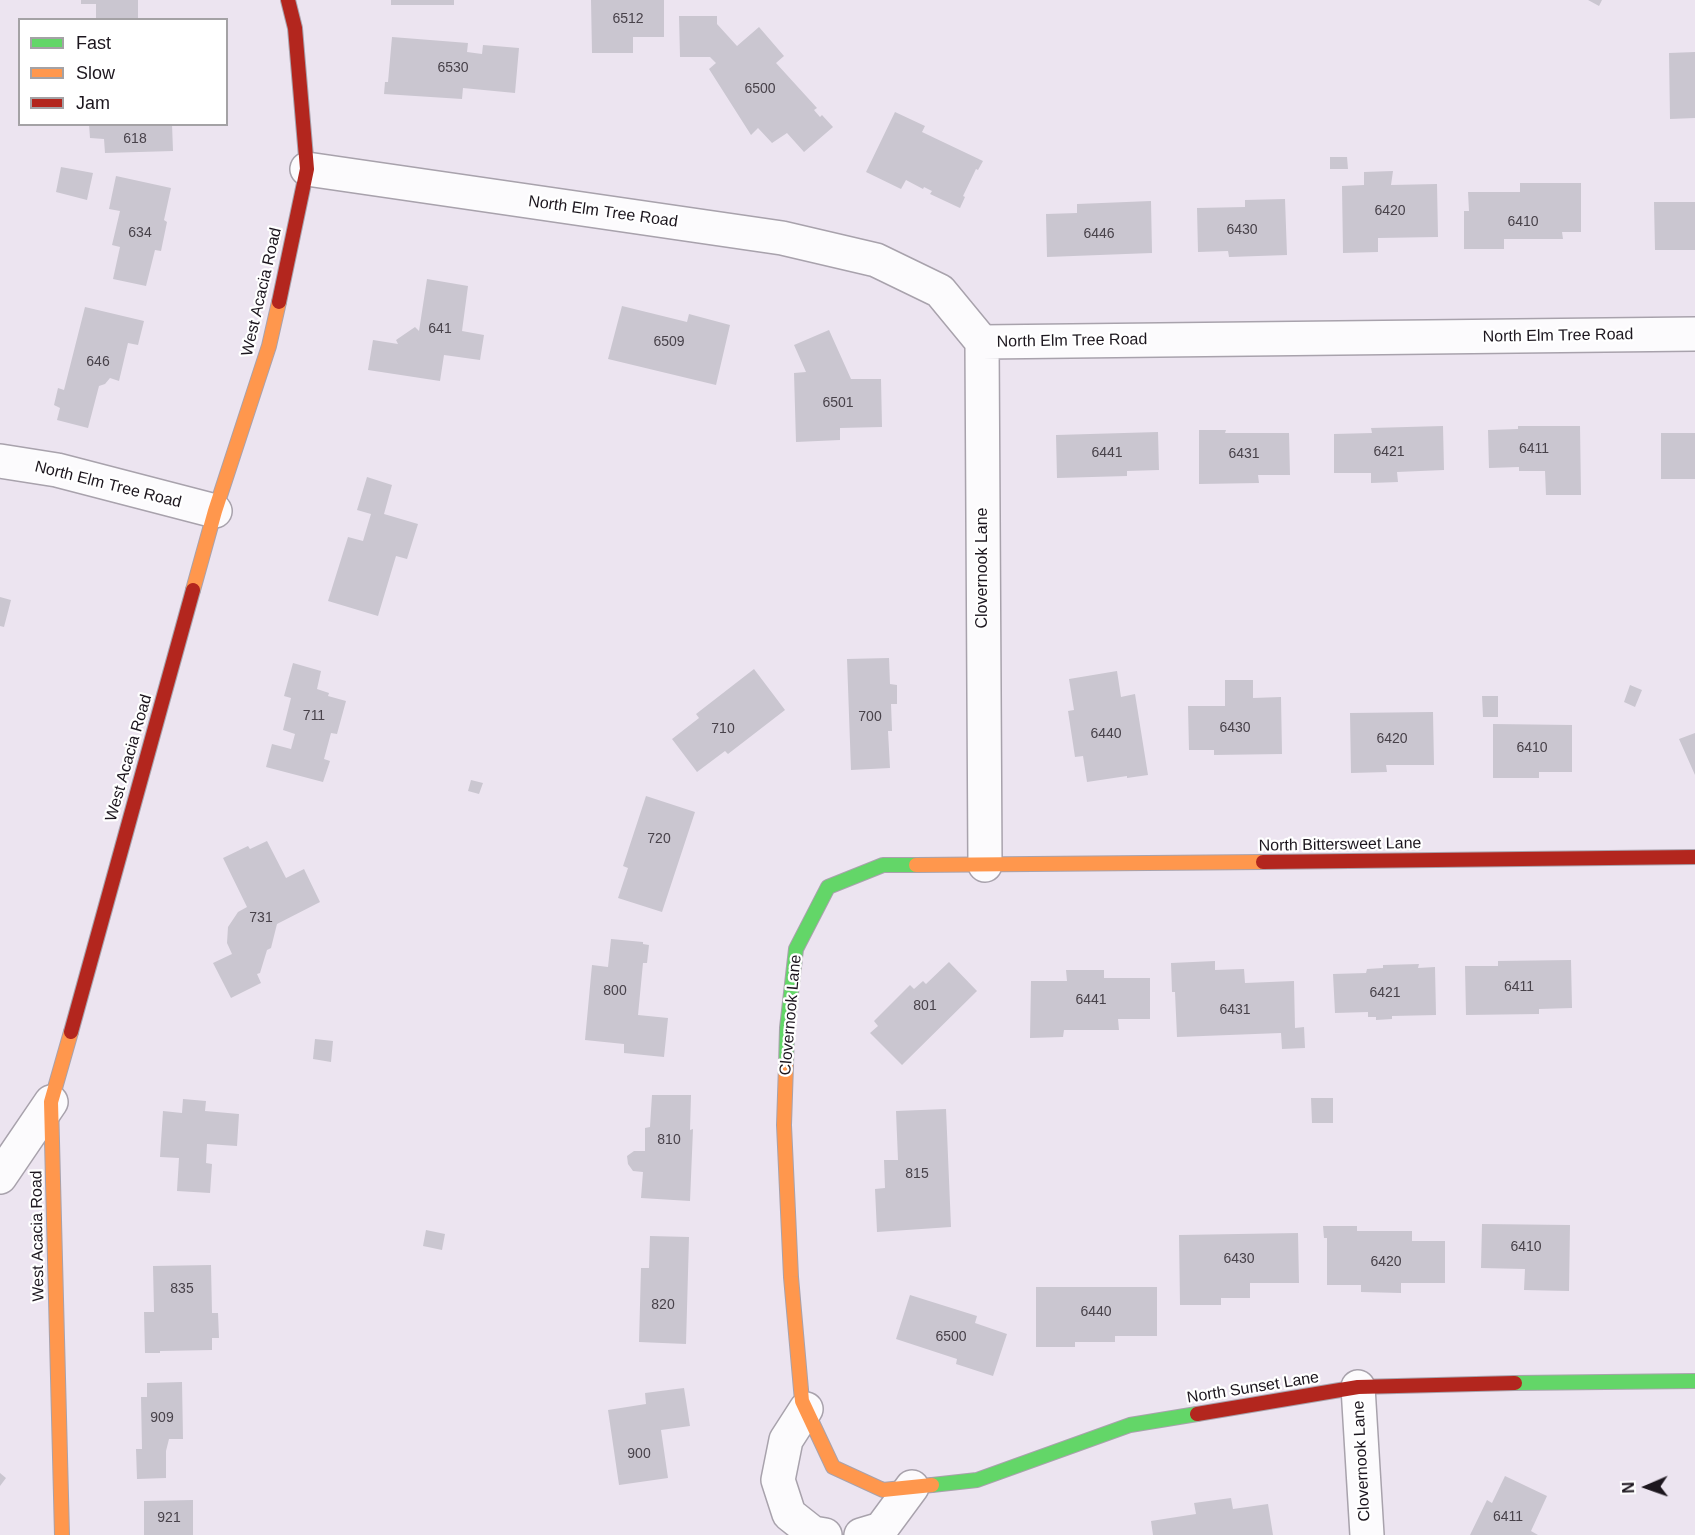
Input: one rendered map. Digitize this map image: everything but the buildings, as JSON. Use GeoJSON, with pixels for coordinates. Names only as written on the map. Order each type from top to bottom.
{"type":"FeatureCollection","features":[{"type":"Feature","properties":{"kind":"street","name":"West Acacia Road"},"geometry":{"type":"LineString","coordinates":[[62,1535],[51,1102],[215,511],[269,346],[307,169],[295,28],[288,0]]}},
{"type":"Feature","properties":{"kind":"street","name":"North Elm Tree Road"},"geometry":{"type":"LineString","coordinates":[[307,169],[782,238],[876,260],[940,291],[981,342],[1695,334]]}},
{"type":"Feature","properties":{"kind":"street","name":"Clovernook Lane"},"geometry":{"type":"LineString","coordinates":[[833,1467],[802,1401],[791,1277],[784,1125],[787,1028],[796,950],[828,887],[883,865],[985,865],[981,342]]}},
{"type":"Feature","properties":{"kind":"street","name":"North Elm Tree Road"},"geometry":{"type":"LineString","coordinates":[[0,461],[57,470],[215,511]]}},
{"type":"Feature","properties":{"kind":"street","name":"North Bittersweet Lane"},"geometry":{"type":"LineString","coordinates":[[985,865],[1695,857]]}},
{"type":"Feature","properties":{"kind":"street"},"geometry":{"type":"LineString","coordinates":[[0,1177],[51,1102]]}},
{"type":"Feature","properties":{"kind":"street","name":"North Sunset Lane"},"geometry":{"type":"LineString","coordinates":[[833,1467],[883,1490],[977,1480],[1130,1425],[1358,1387],[1576,1381],[1695,1381]]}},
{"type":"Feature","properties":{"kind":"street","name":"Clovernook Lane"},"geometry":{"type":"LineString","coordinates":[[1358,1387],[1367,1535]]}},
{"type":"Feature","properties":{"kind":"street"},"geometry":{"type":"LineString","coordinates":[[806,1409],[786,1440],[778,1480],[789,1514],[813,1533],[825,1535]]}},
{"type":"Feature","properties":{"kind":"street"},"geometry":{"type":"LineString","coordinates":[[861,1535],[881,1529],[912,1487]]}},
{"type":"Feature","properties":{"kind":"traffic: fast"},"geometry":{"type":"LineString","coordinates":[[786,1065],[787,1028],[796,949],[828,887],[883,865],[916,865]]}},
{"type":"Feature","properties":{"kind":"traffic: fast"},"geometry":{"type":"LineString","coordinates":[[1515,1383],[1695,1381]]}},
{"type":"Feature","properties":{"kind":"traffic: fast"},"geometry":{"type":"LineString","coordinates":[[932,1485],[977,1480],[1130,1425],[1197,1414]]}},
{"type":"Feature","properties":{"kind":"traffic: slow"},"geometry":{"type":"LineString","coordinates":[[193,590],[215,511],[269,346],[279,302]]}},
{"type":"Feature","properties":{"kind":"traffic: slow"},"geometry":{"type":"LineString","coordinates":[[916,865],[1263,862]]}},
{"type":"Feature","properties":{"kind":"traffic: slow"},"geometry":{"type":"LineString","coordinates":[[62,1535],[51,1102],[71,1032]]}},
{"type":"Feature","properties":{"kind":"traffic: slow"},"geometry":{"type":"LineString","coordinates":[[786,1065],[784,1125],[791,1277],[802,1401],[833,1467],[883,1490],[932,1485]]}},
{"type":"Feature","properties":{"kind":"traffic: jam"},"geometry":{"type":"LineString","coordinates":[[279,302],[307,169],[295,28],[288,0]]}},
{"type":"Feature","properties":{"kind":"traffic: jam"},"geometry":{"type":"LineString","coordinates":[[71,1032],[193,590]]}},
{"type":"Feature","properties":{"kind":"traffic: jam"},"geometry":{"type":"LineString","coordinates":[[1263,862],[1695,857]]}},
{"type":"Feature","properties":{"kind":"traffic: jam"},"geometry":{"type":"LineString","coordinates":[[1197,1414],[1358,1387],[1515,1383]]}}]}
